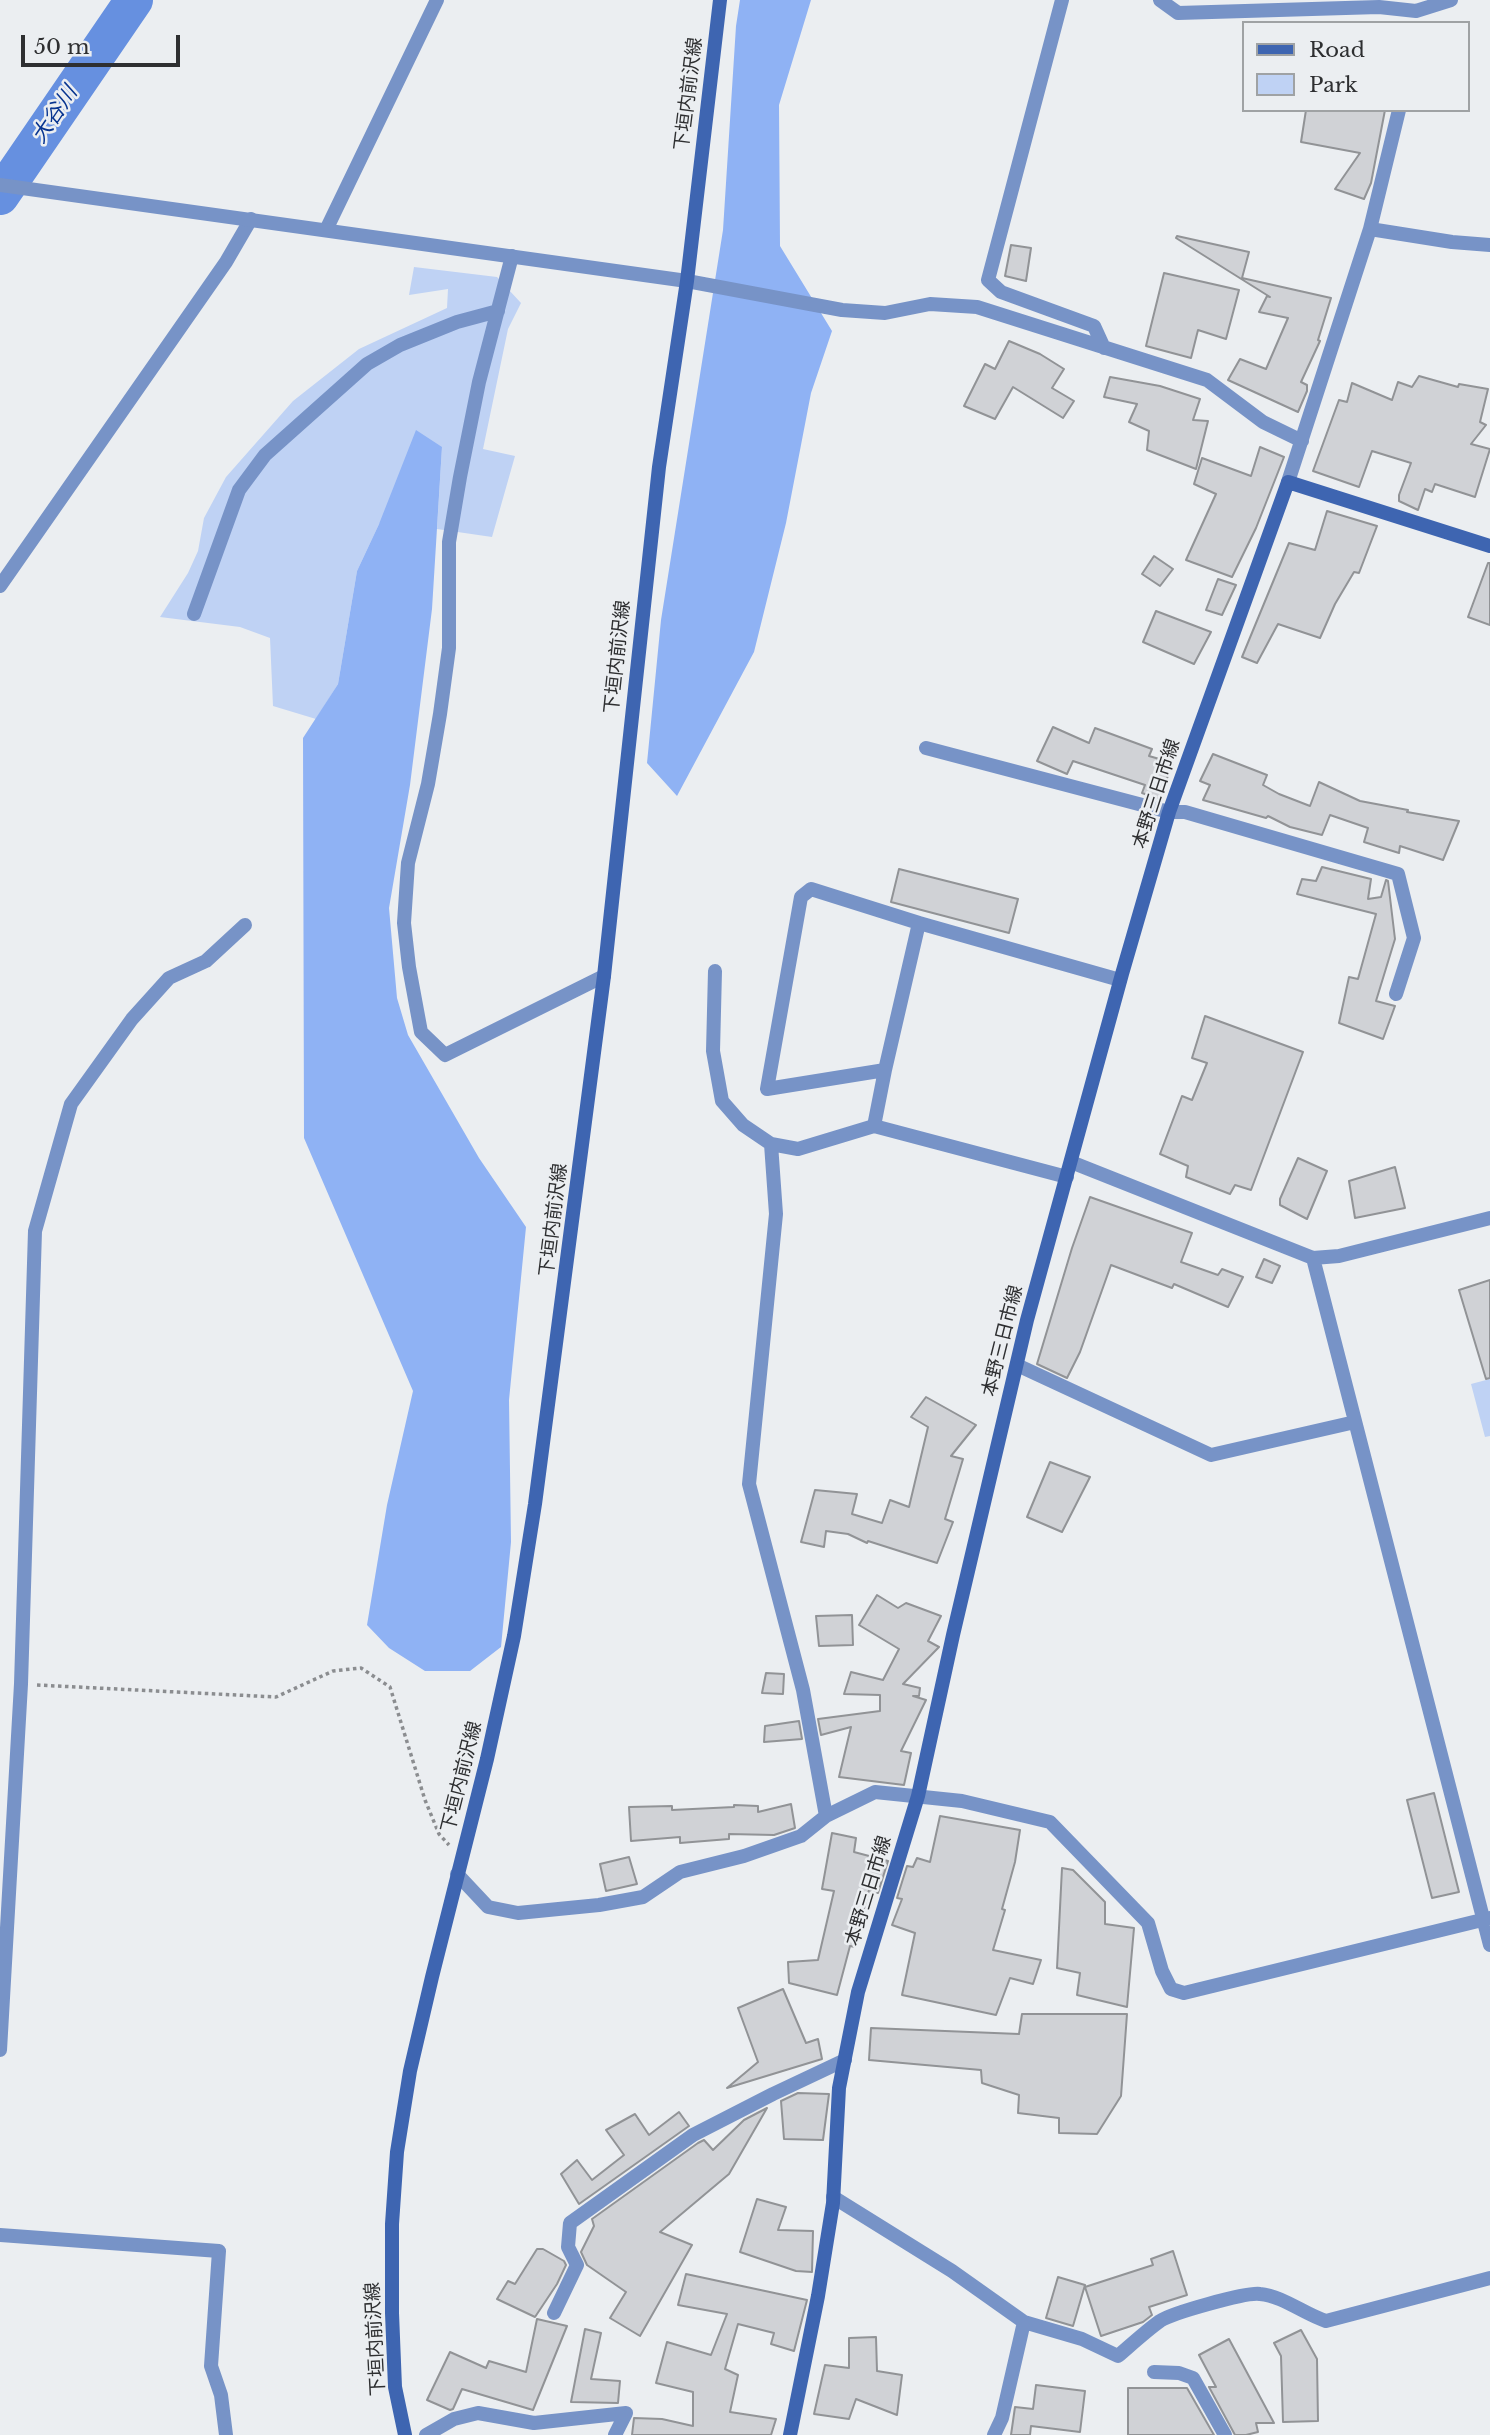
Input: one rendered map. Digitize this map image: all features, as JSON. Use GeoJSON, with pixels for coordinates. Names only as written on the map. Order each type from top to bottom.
{"type":"FeatureCollection","features":[{"type":"Feature","properties":{"kind":"main road","name":"下垣内前沢線"},"geometry":{"type":"LineString","coordinates":[[405,2435],[395,2387],[392,2313],[397,2152],[410,2071],[487,1759],[514,1636],[548,1410],[604,976],[659,467],[687,281],[720,0]]}},
{"type":"Feature","properties":{"kind":"main road"},"geometry":{"type":"LineString","coordinates":[[1288,482],[1490,546]]}},
{"type":"Feature","properties":{"kind":"main road","name":"本野三日市線"},"geometry":{"type":"LineString","coordinates":[[790,2435],[818,2296],[833,2197],[839,2088],[858,1992],[918,1796],[1017,1365],[1120,980],[1169,813],[1288,482]]}},
{"type":"Feature","properties":{"kind":"street"},"geometry":{"type":"LineString","coordinates":[[326,230],[437,0]]}},
{"type":"Feature","properties":{"kind":"street"},"geometry":{"type":"LineString","coordinates":[[1062,0],[988,280],[1000,292],[1094,327],[1104,348]]}},
{"type":"Feature","properties":{"kind":"street"},"geometry":{"type":"LineString","coordinates":[[1160,0],[1178,13],[1379,7],[1415,11],[1451,0]]}},
{"type":"Feature","properties":{"kind":"street"},"geometry":{"type":"LineString","coordinates":[[1288,482],[1370,229],[1399,112]]}},
{"type":"Feature","properties":{"kind":"street"},"geometry":{"type":"LineString","coordinates":[[0,185],[687,281],[842,310],[885,313],[930,304],[977,307],[1207,380],[1263,422],[1302,441]]}},
{"type":"Feature","properties":{"kind":"street"},"geometry":{"type":"LineString","coordinates":[[0,586],[226,262],[251,219]]}},
{"type":"Feature","properties":{"kind":"street"},"geometry":{"type":"LineString","coordinates":[[1370,229],[1452,243],[1490,245]]}},
{"type":"Feature","properties":{"kind":"street"},"geometry":{"type":"LineString","coordinates":[[512,256],[479,382],[449,542],[449,648],[428,784],[408,863],[404,923],[409,967],[421,1032],[445,1055],[604,976]]}},
{"type":"Feature","properties":{"kind":"street"},"geometry":{"type":"LineString","coordinates":[[194,614],[239,490],[265,455],[367,363],[400,345],[457,322],[498,311]]}},
{"type":"Feature","properties":{"kind":"street"},"geometry":{"type":"LineString","coordinates":[[926,748],[1169,813],[1185,812],[1398,874],[1414,938],[1396,994]]}},
{"type":"Feature","properties":{"kind":"street"},"geometry":{"type":"LineString","coordinates":[[885,1070],[767,1089],[801,897],[811,890],[1120,980]]}},
{"type":"Feature","properties":{"kind":"street"},"geometry":{"type":"LineString","coordinates":[[874,1126],[919,923]]}},
{"type":"Feature","properties":{"kind":"street"},"geometry":{"type":"LineString","coordinates":[[0,2050],[21,1684],[35,1231],[71,1104],[132,1019],[169,978],[206,961],[245,925]]}},
{"type":"Feature","properties":{"kind":"street"},"geometry":{"type":"LineString","coordinates":[[715,971],[713,1051],[722,1101],[743,1125],[771,1144],[798,1149],[874,1126],[1067,1177]]}},
{"type":"Feature","properties":{"kind":"street"},"geometry":{"type":"LineString","coordinates":[[771,1144],[776,1214],[749,1484],[803,1690],[826,1816]]}},
{"type":"Feature","properties":{"kind":"street"},"geometry":{"type":"LineString","coordinates":[[1071,1162],[1313,1258],[1339,1256],[1490,1218]]}},
{"type":"Feature","properties":{"kind":"street"},"geometry":{"type":"LineString","coordinates":[[1313,1258],[1487,1919],[1490,1945]]}},
{"type":"Feature","properties":{"kind":"street"},"geometry":{"type":"LineString","coordinates":[[1017,1365],[1211,1455],[1355,1422]]}},
{"type":"Feature","properties":{"kind":"street"},"geometry":{"type":"LineString","coordinates":[[457,1874],[488,1907],[518,1913],[599,1905],[643,1897],[680,1871],[744,1856],[802,1836],[826,1816],[875,1792],[962,1801],[1050,1822],[1148,1923],[1162,1971],[1171,1989],[1184,1993],[1487,1919]]}},
{"type":"Feature","properties":{"kind":"street"},"geometry":{"type":"LineString","coordinates":[[554,2313],[577,2265],[568,2247],[570,2223],[693,2135],[845,2060]]}},
{"type":"Feature","properties":{"kind":"street"},"geometry":{"type":"LineString","coordinates":[[833,2197],[952,2270],[1024,2322],[1082,2339],[1118,2356],[1163,2319],[1241,2296],[1260,2294],[1282,2300],[1308,2316],[1326,2321],[1490,2278]]}},
{"type":"Feature","properties":{"kind":"street"},"geometry":{"type":"LineString","coordinates":[[0,2235],[219,2251],[211,2366],[221,2395],[226,2435]]}},
{"type":"Feature","properties":{"kind":"street"},"geometry":{"type":"LineString","coordinates":[[994,2435],[1002,2418],[1024,2322]]}},
{"type":"Feature","properties":{"kind":"street"},"geometry":{"type":"LineString","coordinates":[[1154,2372],[1179,2373],[1193,2378],[1225,2435]]}},
{"type":"Feature","properties":{"kind":"street"},"geometry":{"type":"LineString","coordinates":[[426,2435],[454,2419],[478,2413],[534,2423],[626,2413],[615,2435]]}},
{"type":"Feature","properties":{"kind":"path"},"geometry":{"type":"LineString","coordinates":[[21,1684],[276,1697],[333,1671],[361,1668],[390,1687],[425,1800],[439,1834],[452,1848],[457,1874]]}},
{"type":"Feature","properties":{"kind":"green space"},"geometry":{"type":"Polygon","coordinates":[[[414,267],[497,277],[521,303],[508,329],[483,449],[515,456],[492,537],[437,529],[442,447],[379,524],[357,571],[338,684],[316,719],[273,706],[270,638],[240,627],[160,617],[188,573],[198,551],[204,518],[226,477],[293,401],[359,349],[447,308],[448,289],[409,295],[414,267]]]}},
{"type":"Feature","properties":{"kind":"green space"},"geometry":{"type":"Polygon","coordinates":[[[1490,1379],[1490,1436],[1485,1437],[1471,1384],[1490,1379]]]}},
{"type":"Feature","properties":{"kind":"shaded area"},"geometry":{"type":"Polygon","coordinates":[[[740,0],[811,0],[779,105],[780,246],[832,331],[811,393],[786,523],[754,652],[677,796],[647,763],[661,620],[723,230],[740,0]]]}},
{"type":"Feature","properties":{"kind":"shaded area"},"geometry":{"type":"Polygon","coordinates":[[[416,430],[442,447],[432,609],[410,785],[389,908],[397,998],[408,1035],[479,1158],[526,1227],[509,1400],[511,1542],[501,1647],[470,1671],[425,1671],[389,1648],[367,1625],[387,1505],[413,1391],[304,1138],[303,738],[338,684],[357,571],[379,524],[416,430]]]}},
{"type":"Feature","properties":{"kind":"building"},"geometry":{"type":"Polygon","coordinates":[[[1306,112],[1385,112],[1371,183],[1364,199],[1335,189],[1360,153],[1301,142],[1306,112]]]}},
{"type":"Feature","properties":{"kind":"building"},"geometry":{"type":"Polygon","coordinates":[[[1177,236],[1249,252],[1242,278],[1331,298],[1318,340],[1320,341],[1301,382],[1307,385],[1307,391],[1298,412],[1228,380],[1240,359],[1266,369],[1288,318],[1259,312],[1267,296],[1270,297],[1176,238],[1177,236]]]}},
{"type":"Feature","properties":{"kind":"building"},"geometry":{"type":"Polygon","coordinates":[[[1011,245],[1031,248],[1026,281],[1005,276],[1011,245]]]}},
{"type":"Feature","properties":{"kind":"building"},"geometry":{"type":"Polygon","coordinates":[[[1164,273],[1239,290],[1226,339],[1198,330],[1191,358],[1146,346],[1164,273]]]}},
{"type":"Feature","properties":{"kind":"building"},"geometry":{"type":"Polygon","coordinates":[[[1009,341],[1040,354],[1064,369],[1052,388],[1074,401],[1063,418],[1013,387],[995,419],[964,406],[985,364],[995,369],[1009,341]]]}},
{"type":"Feature","properties":{"kind":"building"},"geometry":{"type":"Polygon","coordinates":[[[1419,376],[1458,387],[1459,384],[1488,389],[1480,422],[1486,425],[1471,444],[1490,449],[1475,497],[1435,484],[1432,492],[1425,489],[1418,510],[1399,501],[1411,463],[1372,451],[1359,487],[1313,471],[1339,400],[1347,402],[1352,383],[1392,400],[1398,382],[1412,387],[1419,376]]]}},
{"type":"Feature","properties":{"kind":"building"},"geometry":{"type":"Polygon","coordinates":[[[1110,377],[1160,386],[1200,399],[1193,420],[1208,421],[1196,469],[1147,450],[1149,431],[1129,422],[1137,404],[1104,397],[1110,377]]]}},
{"type":"Feature","properties":{"kind":"building"},"geometry":{"type":"Polygon","coordinates":[[[1260,447],[1284,457],[1256,528],[1232,577],[1186,560],[1216,494],[1194,484],[1202,458],[1251,476],[1260,447]]]}},
{"type":"Feature","properties":{"kind":"building"},"geometry":{"type":"Polygon","coordinates":[[[1327,511],[1377,526],[1359,573],[1354,572],[1335,604],[1320,638],[1278,624],[1257,663],[1242,657],[1289,543],[1315,550],[1327,511]]]}},
{"type":"Feature","properties":{"kind":"building"},"geometry":{"type":"Polygon","coordinates":[[[1154,556],[1173,569],[1160,586],[1142,574],[1154,556]]]}},
{"type":"Feature","properties":{"kind":"building"},"geometry":{"type":"Polygon","coordinates":[[[1490,563],[1490,625],[1468,617],[1490,563]]]}},
{"type":"Feature","properties":{"kind":"building"},"geometry":{"type":"Polygon","coordinates":[[[1218,579],[1236,585],[1222,615],[1206,610],[1218,579]]]}},
{"type":"Feature","properties":{"kind":"building"},"geometry":{"type":"Polygon","coordinates":[[[1156,611],[1211,632],[1194,664],[1143,642],[1156,611]]]}},
{"type":"Feature","properties":{"kind":"building"},"geometry":{"type":"Polygon","coordinates":[[[1053,727],[1089,743],[1095,728],[1152,749],[1149,756],[1173,763],[1159,799],[1142,793],[1145,785],[1073,761],[1067,774],[1037,761],[1053,727]]]}},
{"type":"Feature","properties":{"kind":"building"},"geometry":{"type":"Polygon","coordinates":[[[1213,754],[1267,775],[1263,785],[1310,806],[1319,782],[1360,801],[1459,821],[1443,860],[1400,846],[1399,853],[1364,842],[1368,828],[1330,815],[1322,835],[1290,827],[1268,816],[1266,818],[1203,800],[1210,785],[1200,781],[1213,754]]]}},
{"type":"Feature","properties":{"kind":"building"},"geometry":{"type":"Polygon","coordinates":[[[1322,867],[1371,879],[1368,899],[1381,897],[1386,880],[1388,881],[1395,939],[1376,1001],[1395,1006],[1383,1039],[1339,1023],[1349,977],[1358,979],[1376,914],[1297,894],[1302,879],[1316,881],[1322,867]]]}},
{"type":"Feature","properties":{"kind":"building"},"geometry":{"type":"Polygon","coordinates":[[[899,869],[1018,899],[1009,933],[891,902],[899,869]]]}},
{"type":"Feature","properties":{"kind":"building"},"geometry":{"type":"Polygon","coordinates":[[[1205,1016],[1303,1052],[1251,1190],[1235,1185],[1230,1194],[1186,1177],[1188,1166],[1160,1154],[1182,1096],[1192,1100],[1207,1063],[1192,1058],[1205,1016]]]}},
{"type":"Feature","properties":{"kind":"building"},"geometry":{"type":"Polygon","coordinates":[[[1298,1158],[1327,1171],[1307,1219],[1280,1205],[1280,1199],[1298,1158]]]}},
{"type":"Feature","properties":{"kind":"building"},"geometry":{"type":"Polygon","coordinates":[[[1395,1167],[1405,1208],[1355,1218],[1349,1181],[1395,1167]]]}},
{"type":"Feature","properties":{"kind":"building"},"geometry":{"type":"Polygon","coordinates":[[[1090,1197],[1192,1233],[1181,1262],[1218,1275],[1222,1269],[1243,1277],[1228,1307],[1174,1284],[1172,1288],[1111,1265],[1080,1352],[1067,1378],[1037,1364],[1090,1197]]]}},
{"type":"Feature","properties":{"kind":"building"},"geometry":{"type":"Polygon","coordinates":[[[1264,1259],[1280,1266],[1272,1283],[1256,1277],[1264,1259]]]}},
{"type":"Feature","properties":{"kind":"building"},"geometry":{"type":"Polygon","coordinates":[[[1490,1280],[1490,1378],[1486,1379],[1459,1290],[1490,1280]]]}},
{"type":"Feature","properties":{"kind":"building"},"geometry":{"type":"Polygon","coordinates":[[[926,1397],[976,1425],[951,1456],[963,1459],[945,1519],[953,1522],[937,1563],[868,1541],[867,1543],[848,1534],[826,1531],[824,1547],[801,1542],[815,1490],[857,1494],[852,1514],[882,1523],[890,1500],[909,1507],[928,1427],[911,1417],[926,1397]]]}},
{"type":"Feature","properties":{"kind":"building"},"geometry":{"type":"Polygon","coordinates":[[[1050,1462],[1090,1477],[1062,1532],[1027,1517],[1050,1462]]]}},
{"type":"Feature","properties":{"kind":"building"},"geometry":{"type":"Polygon","coordinates":[[[877,1595],[898,1608],[906,1603],[941,1616],[928,1641],[939,1647],[903,1684],[920,1688],[919,1696],[913,1696],[926,1700],[901,1751],[911,1753],[904,1785],[839,1777],[851,1727],[821,1735],[818,1719],[880,1711],[880,1695],[844,1694],[851,1672],[883,1680],[899,1649],[859,1625],[877,1595]]]}},
{"type":"Feature","properties":{"kind":"building"},"geometry":{"type":"Polygon","coordinates":[[[852,1615],[853,1645],[819,1646],[816,1616],[852,1615]]]}},
{"type":"Feature","properties":{"kind":"building"},"geometry":{"type":"Polygon","coordinates":[[[766,1673],[784,1674],[783,1694],[762,1693],[766,1673]]]}},
{"type":"Feature","properties":{"kind":"building"},"geometry":{"type":"Polygon","coordinates":[[[799,1721],[802,1739],[764,1742],[765,1726],[799,1721]]]}},
{"type":"Feature","properties":{"kind":"building"},"geometry":{"type":"Polygon","coordinates":[[[1434,1793],[1459,1892],[1432,1898],[1407,1800],[1434,1793]]]}},
{"type":"Feature","properties":{"kind":"building"},"geometry":{"type":"Polygon","coordinates":[[[791,1804],[795,1828],[774,1835],[729,1834],[729,1839],[680,1843],[680,1837],[631,1841],[629,1807],[672,1806],[672,1810],[734,1805],[758,1806],[758,1812],[791,1804]]]}},
{"type":"Feature","properties":{"kind":"building"},"geometry":{"type":"Polygon","coordinates":[[[940,1816],[1020,1830],[1015,1862],[1002,1909],[1005,1910],[993,1950],[1041,1960],[1033,1984],[1010,1978],[996,2015],[902,1995],[915,1933],[892,1925],[902,1899],[897,1898],[907,1866],[913,1867],[917,1858],[930,1862],[940,1816]]]}},
{"type":"Feature","properties":{"kind":"building"},"geometry":{"type":"Polygon","coordinates":[[[832,1833],[856,1838],[854,1852],[888,1861],[878,1893],[869,1890],[855,1947],[850,1946],[837,1995],[789,1983],[788,1962],[818,1960],[834,1891],[822,1889],[832,1833]]]}},
{"type":"Feature","properties":{"kind":"building"},"geometry":{"type":"Polygon","coordinates":[[[629,1857],[637,1884],[606,1891],[600,1864],[629,1857]]]}},
{"type":"Feature","properties":{"kind":"building"},"geometry":{"type":"Polygon","coordinates":[[[1062,1868],[1073,1870],[1105,1902],[1105,1924],[1134,1928],[1127,2007],[1077,1995],[1080,1973],[1057,1968],[1062,1868]]]}},
{"type":"Feature","properties":{"kind":"building"},"geometry":{"type":"Polygon","coordinates":[[[783,1989],[806,2043],[818,2039],[822,2059],[727,2088],[758,2062],[738,2008],[783,1989]]]}},
{"type":"Feature","properties":{"kind":"building"},"geometry":{"type":"Polygon","coordinates":[[[1022,2014],[1127,2014],[1121,2096],[1097,2134],[1059,2133],[1059,2118],[1018,2113],[1019,2095],[982,2083],[981,2070],[869,2060],[871,2028],[1019,2034],[1022,2014]]]}},
{"type":"Feature","properties":{"kind":"building"},"geometry":{"type":"Polygon","coordinates":[[[798,2093],[829,2094],[823,2140],[784,2139],[781,2101],[798,2093]]]}},
{"type":"Feature","properties":{"kind":"building"},"geometry":{"type":"Polygon","coordinates":[[[767,2108],[729,2174],[660,2232],[692,2245],[640,2336],[610,2318],[626,2292],[587,2265],[581,2252],[594,2226],[592,2219],[698,2143],[704,2140],[713,2150],[744,2120],[767,2108]]]}},
{"type":"Feature","properties":{"kind":"building"},"geometry":{"type":"Polygon","coordinates":[[[679,2112],[689,2126],[579,2204],[561,2174],[577,2160],[592,2180],[624,2155],[606,2130],[635,2114],[649,2135],[679,2112]]]}},
{"type":"Feature","properties":{"kind":"building"},"geometry":{"type":"Polygon","coordinates":[[[757,2199],[786,2207],[778,2230],[813,2231],[812,2272],[796,2271],[740,2252],[757,2199]]]}},
{"type":"Feature","properties":{"kind":"building"},"geometry":{"type":"Polygon","coordinates":[[[537,2249],[543,2249],[564,2261],[566,2265],[535,2317],[497,2299],[508,2281],[515,2284],[537,2249]]]}},
{"type":"Feature","properties":{"kind":"building"},"geometry":{"type":"Polygon","coordinates":[[[1173,2251],[1187,2295],[1149,2307],[1152,2315],[1143,2322],[1101,2336],[1085,2287],[1153,2265],[1151,2259],[1173,2251]]]}},
{"type":"Feature","properties":{"kind":"building"},"geometry":{"type":"Polygon","coordinates":[[[686,2274],[807,2300],[794,2351],[771,2344],[774,2333],[738,2324],[725,2369],[738,2375],[730,2412],[776,2419],[771,2435],[632,2435],[634,2418],[662,2419],[693,2426],[693,2392],[656,2383],[667,2342],[711,2355],[727,2314],[678,2305],[686,2274]]]}},
{"type":"Feature","properties":{"kind":"building"},"geometry":{"type":"Polygon","coordinates":[[[1058,2277],[1085,2285],[1073,2326],[1046,2318],[1058,2277]]]}},
{"type":"Feature","properties":{"kind":"building"},"geometry":{"type":"Polygon","coordinates":[[[537,2319],[567,2326],[533,2410],[462,2389],[453,2409],[450,2410],[427,2400],[450,2352],[486,2368],[489,2361],[526,2372],[537,2319]]]}},
{"type":"Feature","properties":{"kind":"building"},"geometry":{"type":"Polygon","coordinates":[[[585,2329],[601,2333],[591,2379],[620,2381],[618,2403],[571,2402],[585,2329]]]}},
{"type":"Feature","properties":{"kind":"building"},"geometry":{"type":"Polygon","coordinates":[[[1301,2330],[1317,2359],[1318,2421],[1283,2422],[1281,2356],[1274,2343],[1301,2330]]]}},
{"type":"Feature","properties":{"kind":"building"},"geometry":{"type":"Polygon","coordinates":[[[876,2337],[877,2371],[902,2375],[897,2415],[856,2399],[849,2419],[814,2414],[825,2365],[849,2368],[849,2338],[876,2337]]]}},
{"type":"Feature","properties":{"kind":"building"},"geometry":{"type":"Polygon","coordinates":[[[1229,2339],[1274,2423],[1256,2423],[1258,2432],[1246,2435],[1235,2435],[1209,2387],[1216,2387],[1199,2355],[1229,2339]]]}},
{"type":"Feature","properties":{"kind":"building"},"geometry":{"type":"Polygon","coordinates":[[[1036,2385],[1085,2391],[1080,2432],[1031,2426],[1030,2435],[1011,2435],[1015,2407],[1033,2409],[1036,2385]]]}},
{"type":"Feature","properties":{"kind":"building"},"geometry":{"type":"Polygon","coordinates":[[[1128,2388],[1187,2388],[1214,2435],[1128,2435],[1128,2388]]]}},
{"type":"Feature","properties":{"kind":"waterway","name":"大谷川"},"geometry":{"type":"LineString","coordinates":[[0,196],[134,0]]}}]}
